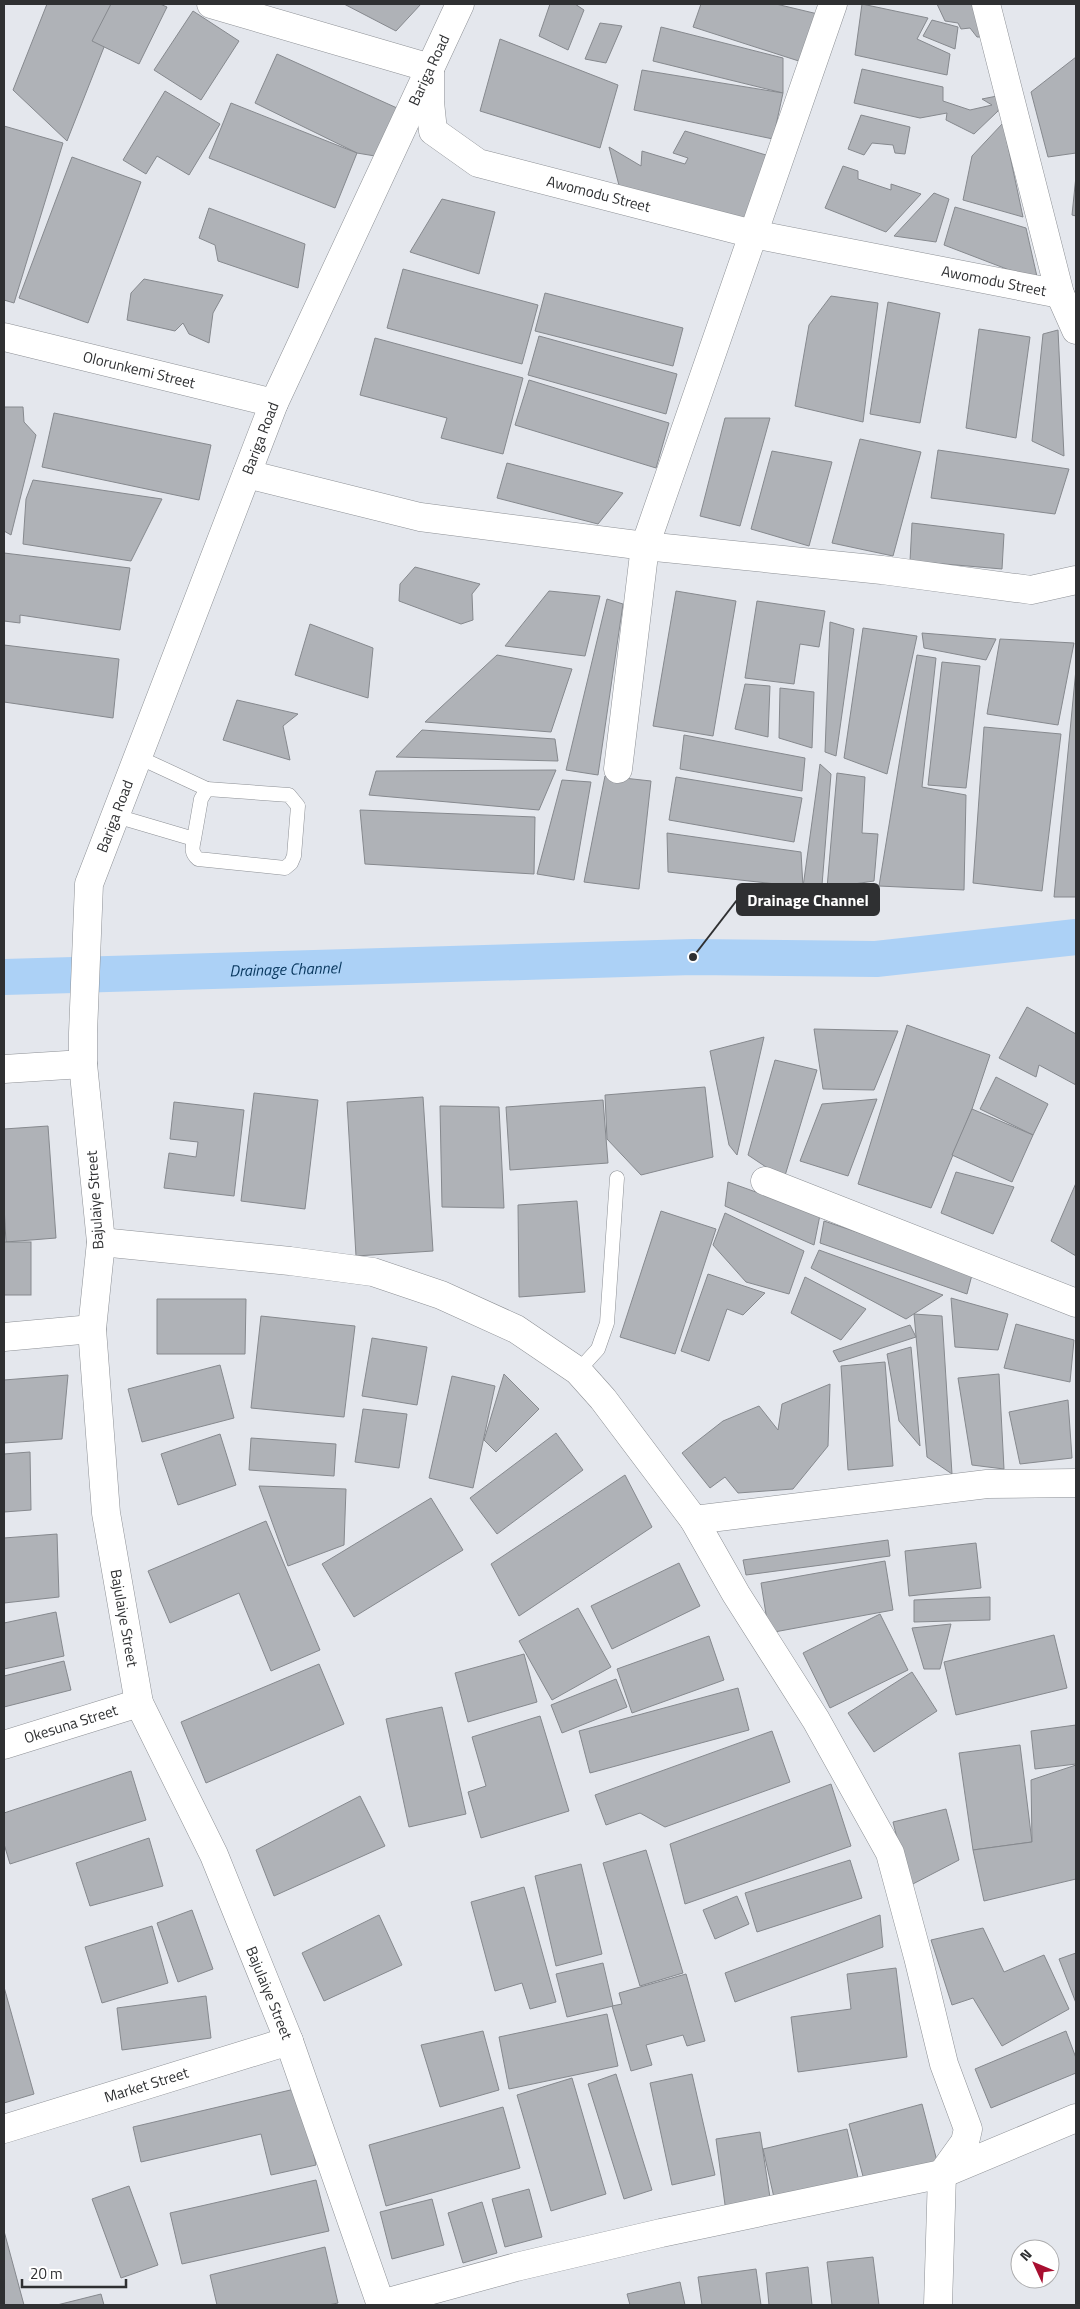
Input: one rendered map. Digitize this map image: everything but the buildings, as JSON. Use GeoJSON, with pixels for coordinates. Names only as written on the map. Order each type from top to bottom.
{"type":"FeatureCollection","features":[{"type":"Feature","properties":{"kind":"street"},"geometry":{"type":"LineString","coordinates":[[211,4],[430,68]]}},
{"type":"Feature","properties":{"kind":"street","name":"Bariga Road"},"geometry":{"type":"LineString","coordinates":[[89,884],[274,403],[460,4]]}},
{"type":"Feature","properties":{"kind":"street"},"geometry":{"type":"LineString","coordinates":[[618,768],[646,546],[833,4]]}},
{"type":"Feature","properties":{"kind":"street"},"geometry":{"type":"LineString","coordinates":[[986,4],[1060,294],[1076,330]]}},
{"type":"Feature","properties":{"kind":"street","name":"Awomodu Street"},"geometry":{"type":"LineString","coordinates":[[430,68],[430,102],[433,130],[478,164],[753,234],[1060,294]]}},
{"type":"Feature","properties":{"kind":"street","name":"Olorunkemi Street"},"geometry":{"type":"LineString","coordinates":[[4,337],[274,403]]}},
{"type":"Feature","properties":{"kind":"street"},"geometry":{"type":"LineString","coordinates":[[247,474],[420,517],[646,546],[882,570],[1031,590],[1076,580]]}},
{"type":"Feature","properties":{"kind":"street","name":"Bajulaiye Street"},"geometry":{"type":"LineString","coordinates":[[89,884],[83,1064],[100,1242],[92,1330],[106,1513],[139,1703],[214,1856],[289,2041],[381,2305]]}},
{"type":"Feature","properties":{"kind":"street"},"geometry":{"type":"LineString","coordinates":[[4,1069],[83,1064]]}},
{"type":"Feature","properties":{"kind":"street"},"geometry":{"type":"LineString","coordinates":[[765,1181],[1076,1303]]}},
{"type":"Feature","properties":{"kind":"street"},"geometry":{"type":"LineString","coordinates":[[100,1242],[290,1261],[373,1272],[441,1295],[516,1329],[578,1371],[603,1399],[694,1520],[736,1594],[816,1720],[890,1853],[944,2064],[968,2129],[965,2142],[942,2174],[938,2305]]}},
{"type":"Feature","properties":{"kind":"street"},"geometry":{"type":"LineString","coordinates":[[4,1337],[92,1330]]}},
{"type":"Feature","properties":{"kind":"street"},"geometry":{"type":"LineString","coordinates":[[694,1520],[987,1484],[1076,1483]]}},
{"type":"Feature","properties":{"kind":"street","name":"Okesuna Street"},"geometry":{"type":"LineString","coordinates":[[4,1745],[139,1703]]}},
{"type":"Feature","properties":{"kind":"street","name":"Market Street"},"geometry":{"type":"LineString","coordinates":[[4,2130],[289,2041]]}},
{"type":"Feature","properties":{"kind":"street"},"geometry":{"type":"LineString","coordinates":[[381,2305],[516,2267],[661,2233],[942,2174],[1076,2118]]}},
{"type":"Feature","properties":{"kind":"lane"},"geometry":{"type":"LineString","coordinates":[[138,757],[207,789],[288,796],[298,806],[294,856],[291,863],[285,868],[198,859],[194,855],[194,839],[202,799],[207,789]]}},
{"type":"Feature","properties":{"kind":"lane"},"geometry":{"type":"LineString","coordinates":[[116,816],[194,839]]}},
{"type":"Feature","properties":{"kind":"lane"},"geometry":{"type":"LineString","coordinates":[[578,1371],[598,1349],[607,1323],[617,1178]]}},
{"type":"Feature","properties":{"kind":"waterway","name":"Drainage Channel"},"geometry":{"type":"LineString","coordinates":[[4,977],[693,957],[876,959],[1076,937]]}},
{"type":"Feature","properties":{"kind":"place","name":"Drainage Channel"},"geometry":{"type":"Point","coordinates":[693,957]}}]}
